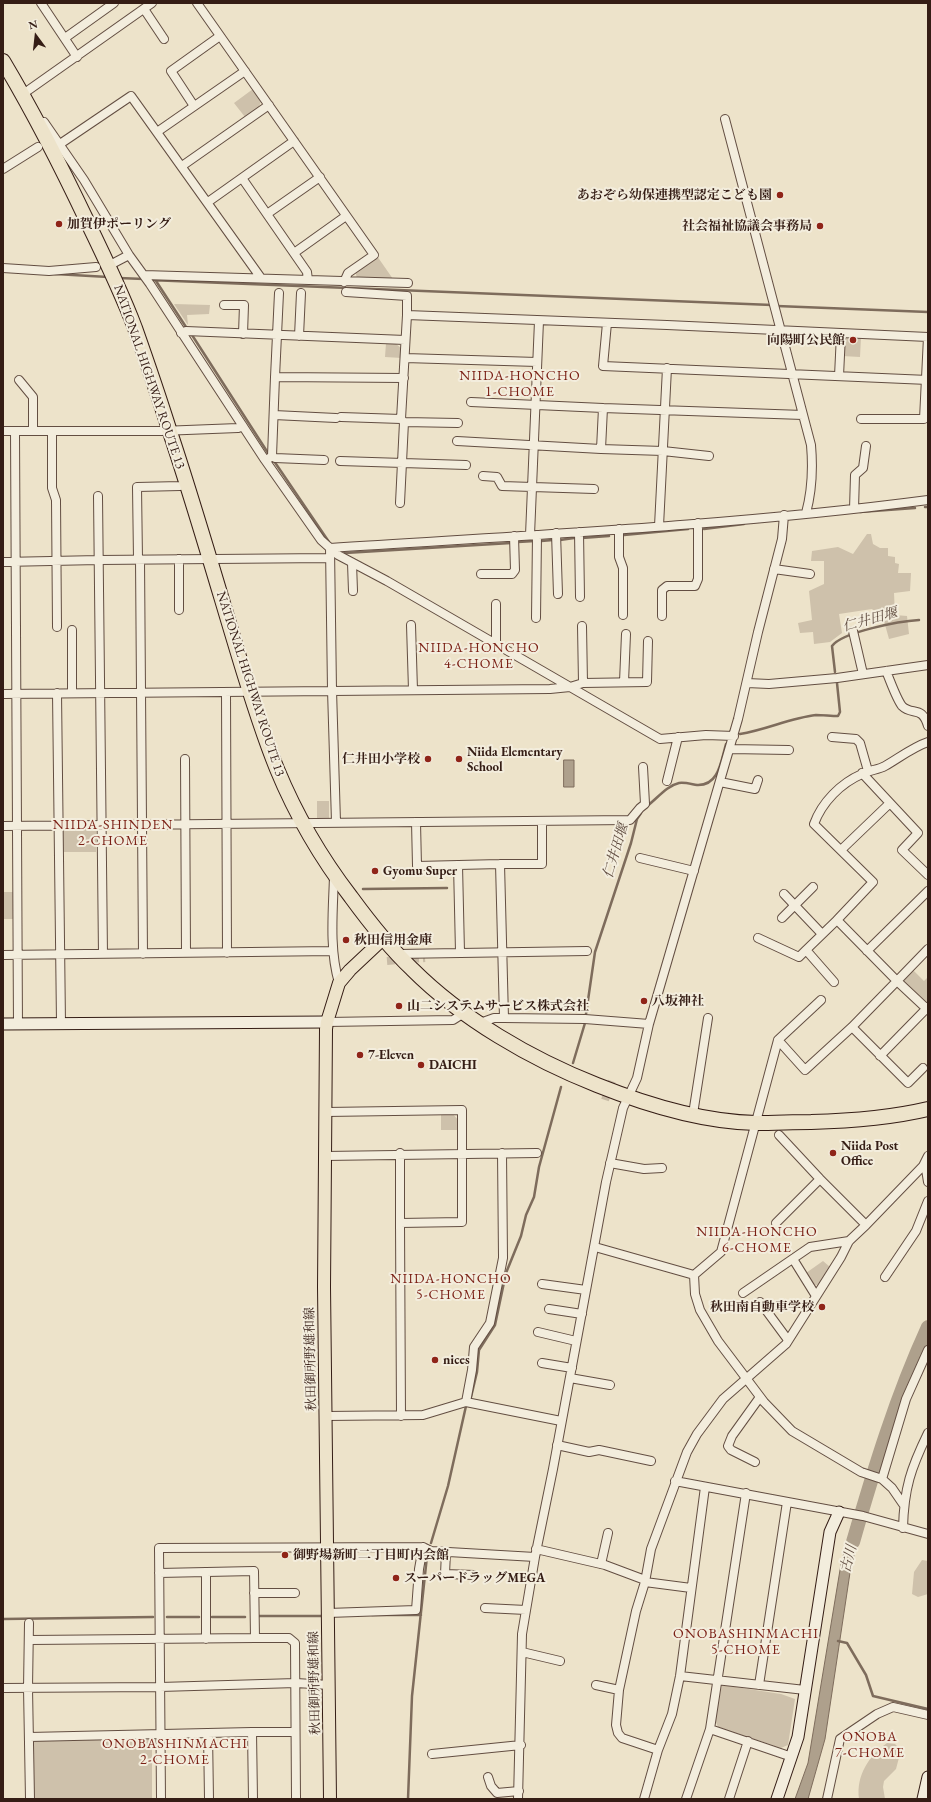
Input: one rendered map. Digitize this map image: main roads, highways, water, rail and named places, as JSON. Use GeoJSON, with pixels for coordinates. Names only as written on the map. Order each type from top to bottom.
{"type":"FeatureCollection","features":[{"type":"Feature","properties":{"kind":"highway","name":"NATIONAL HIGHWAY ROUTE 13"},"geometry":{"type":"LineString","coordinates":[[3,61],[23,94],[61,167],[135,328],[187,484],[250,692],[278,771],[303,824],[334,876],[383,940],[415,972],[464,1013],[540,1059],[628,1097],[694,1114],[729,1121],[755,1123],[849,1121],[910,1113],[928,1109]]}},
{"type":"Feature","properties":{"kind":"main road","name":"秋田御所野雄和線"},"geometry":{"type":"LineString","coordinates":[[330,1799],[324,1286],[327,1022],[339,983],[350,970],[383,940]]}},
{"type":"Feature","properties":{"kind":"water"},"geometry":{"type":"Polygon","coordinates":[[[564,760],[574,760],[574,787],[564,787],[564,760]]]}},
{"type":"Feature","properties":{"kind":"water"},"geometry":{"type":"Polygon","coordinates":[[[853,1522],[863,1524],[851,1566],[825,1739],[808,1799],[795,1799],[808,1763],[841,1564],[853,1522]]]}},
{"type":"Feature","properties":{"kind":"waterway"},"geometry":{"type":"LineString","coordinates":[[55,274],[108,277]]}},
{"type":"Feature","properties":{"kind":"waterway"},"geometry":{"type":"LineString","coordinates":[[119,278],[144,279]]}},
{"type":"Feature","properties":{"kind":"waterway"},"geometry":{"type":"LineString","coordinates":[[149,280],[772,305]]}},
{"type":"Feature","properties":{"kind":"waterway"},"geometry":{"type":"LineString","coordinates":[[156,281],[186,327]]}},
{"type":"Feature","properties":{"kind":"waterway"},"geometry":{"type":"LineString","coordinates":[[777,306],[928,312]]}},
{"type":"Feature","properties":{"kind":"waterway"},"geometry":{"type":"LineString","coordinates":[[192,335],[268,453]]}},
{"type":"Feature","properties":{"kind":"waterway"},"geometry":{"type":"LineString","coordinates":[[274,461],[329,542]]}},
{"type":"Feature","properties":{"kind":"waterway"},"geometry":{"type":"LineString","coordinates":[[860,512],[915,508]]}},
{"type":"Feature","properties":{"kind":"waterway"},"geometry":{"type":"LineString","coordinates":[[704,529],[744,524]]}},
{"type":"Feature","properties":{"kind":"waterway"},"geometry":{"type":"LineString","coordinates":[[624,535],[688,529]]}},
{"type":"Feature","properties":{"kind":"waterway"},"geometry":{"type":"LineString","coordinates":[[582,538],[609,536]]}},
{"type":"Feature","properties":{"kind":"waterway"},"geometry":{"type":"LineString","coordinates":[[560,540],[574,538]]}},
{"type":"Feature","properties":{"kind":"waterway"},"geometry":{"type":"LineString","coordinates":[[541,541],[553,540]]}},
{"type":"Feature","properties":{"kind":"waterway"},"geometry":{"type":"LineString","coordinates":[[518,542],[535,541]]}},
{"type":"Feature","properties":{"kind":"waterway"},"geometry":{"type":"LineString","coordinates":[[345,553],[511,543]]}},
{"type":"Feature","properties":{"kind":"waterway","name":"仁井田堰"},"geometry":{"type":"LineString","coordinates":[[835,672],[832,646],[838,641],[847,636],[872,628],[919,620]]}},
{"type":"Feature","properties":{"kind":"waterway","name":"仁井田堰"},"geometry":{"type":"LineString","coordinates":[[740,734],[759,730],[787,721],[816,715],[838,716],[840,712],[837,683]]}},
{"type":"Feature","properties":{"kind":"waterway","name":"仁井田堰"},"geometry":{"type":"LineString","coordinates":[[647,806],[670,787],[679,783],[697,785],[710,781],[715,777],[718,771],[726,744]]}},
{"type":"Feature","properties":{"kind":"waterway","name":"仁井田堰"},"geometry":{"type":"LineString","coordinates":[[586,1014],[595,952],[631,843],[637,819],[641,813]]}},
{"type":"Feature","properties":{"kind":"waterway"},"geometry":{"type":"LineString","coordinates":[[363,889],[447,888]]}},
{"type":"Feature","properties":{"kind":"waterway"},"geometry":{"type":"LineString","coordinates":[[573,1063],[585,1023]]}},
{"type":"Feature","properties":{"kind":"waterway"},"geometry":{"type":"LineString","coordinates":[[471,1397],[477,1372],[479,1350],[495,1325],[506,1273],[521,1236],[526,1215],[534,1197],[539,1167],[561,1087]]}},
{"type":"Feature","properties":{"kind":"waterway","name":"古川"},"geometry":{"type":"LineString","coordinates":[[853,1542],[886,1433],[916,1353],[928,1327]]}},
{"type":"Feature","properties":{"kind":"waterway"},"geometry":{"type":"LineString","coordinates":[[431,1543],[448,1486],[466,1406]]}},
{"type":"Feature","properties":{"kind":"waterway"},"geometry":{"type":"LineString","coordinates":[[408,1799],[412,1696],[427,1556]]}},
{"type":"Feature","properties":{"kind":"waterway"},"geometry":{"type":"LineString","coordinates":[[372,1615],[421,1615]]}},
{"type":"Feature","properties":{"kind":"waterway"},"geometry":{"type":"LineString","coordinates":[[259,1616],[321,1616]]}},
{"type":"Feature","properties":{"kind":"waterway"},"geometry":{"type":"LineString","coordinates":[[3,1619],[153,1617]]}},
{"type":"Feature","properties":{"kind":"waterway"},"geometry":{"type":"LineString","coordinates":[[167,1617],[199,1617]]}},
{"type":"Feature","properties":{"kind":"waterway"},"geometry":{"type":"LineString","coordinates":[[212,1617],[245,1617]]}},
{"type":"Feature","properties":{"kind":"waterway"},"geometry":{"type":"LineString","coordinates":[[838,1641],[847,1643],[866,1675],[873,1696],[928,1709]]}},
{"type":"Feature","properties":{"kind":"tunnel"},"geometry":{"type":"LineString","coordinates":[[387,961],[425,958]]}},
{"type":"Feature","properties":{"kind":"tunnel"},"geometry":{"type":"LineString","coordinates":[[605,1100],[613,1078]]}},
{"type":"Feature","properties":{"kind":"place","name":"あおぞら幼保連携型認定こども園"},"geometry":{"type":"Point","coordinates":[780,195]}},
{"type":"Feature","properties":{"kind":"place","name":"加賀伊ポーリング"},"geometry":{"type":"Point","coordinates":[59,224]}},
{"type":"Feature","properties":{"kind":"place","name":"社会福祉協議会事務局"},"geometry":{"type":"Point","coordinates":[820,226]}},
{"type":"Feature","properties":{"kind":"place","name":"向陽町公民館"},"geometry":{"type":"Point","coordinates":[853,340]}},
{"type":"Feature","properties":{"kind":"place","name":"仁井田小学校"},"geometry":{"type":"Point","coordinates":[428,759]}},
{"type":"Feature","properties":{"kind":"place","name":"Niida Elementary School"},"geometry":{"type":"Point","coordinates":[459,759]}},
{"type":"Feature","properties":{"kind":"place","name":"Gyomu Super"},"geometry":{"type":"Point","coordinates":[375,871]}},
{"type":"Feature","properties":{"kind":"place","name":"秋田信用金庫"},"geometry":{"type":"Point","coordinates":[346,940]}},
{"type":"Feature","properties":{"kind":"place","name":"八坂神社"},"geometry":{"type":"Point","coordinates":[644,1001]}},
{"type":"Feature","properties":{"kind":"place","name":"山二システムサービス株式会社"},"geometry":{"type":"Point","coordinates":[399,1006]}},
{"type":"Feature","properties":{"kind":"place","name":"7-Eleven"},"geometry":{"type":"Point","coordinates":[360,1055]}},
{"type":"Feature","properties":{"kind":"place","name":"DAICHI"},"geometry":{"type":"Point","coordinates":[421,1065]}},
{"type":"Feature","properties":{"kind":"place","name":"Niida Post Office"},"geometry":{"type":"Point","coordinates":[833,1153]}},
{"type":"Feature","properties":{"kind":"place","name":"秋田南自動車学校"},"geometry":{"type":"Point","coordinates":[822,1307]}},
{"type":"Feature","properties":{"kind":"place","name":"nices"},"geometry":{"type":"Point","coordinates":[435,1360]}},
{"type":"Feature","properties":{"kind":"place","name":"御野場新町二丁目町内会館"},"geometry":{"type":"Point","coordinates":[285,1555]}},
{"type":"Feature","properties":{"kind":"place","name":"スーパードラッグMEGA"},"geometry":{"type":"Point","coordinates":[396,1578]}},
{"type":"Feature","properties":{"kind":"district","name":"NIIDA-HONCHO 1-CHOME"},"geometry":{"type":"Point","coordinates":[520,384]}},
{"type":"Feature","properties":{"kind":"district","name":"NIIDA-HONCHO 4-CHOME"},"geometry":{"type":"Point","coordinates":[479,656]}},
{"type":"Feature","properties":{"kind":"district","name":"NIIDA-SHINDEN 2-CHOME"},"geometry":{"type":"Point","coordinates":[113,834]}},
{"type":"Feature","properties":{"kind":"district","name":"NIIDA-HONCHO 6-CHOME"},"geometry":{"type":"Point","coordinates":[757,1240]}},
{"type":"Feature","properties":{"kind":"district","name":"NIIDA-HONCHO 5-CHOME"},"geometry":{"type":"Point","coordinates":[451,1288]}},
{"type":"Feature","properties":{"kind":"district","name":"ONOBASHINMACHI 5-CHOME"},"geometry":{"type":"Point","coordinates":[746,1642]}},
{"type":"Feature","properties":{"kind":"district","name":"ONOBA 7-CHOME"},"geometry":{"type":"Point","coordinates":[870,1746]}},
{"type":"Feature","properties":{"kind":"district","name":"ONOBASHINMACHI 2-CHOME"},"geometry":{"type":"Point","coordinates":[175,1752]}}]}
